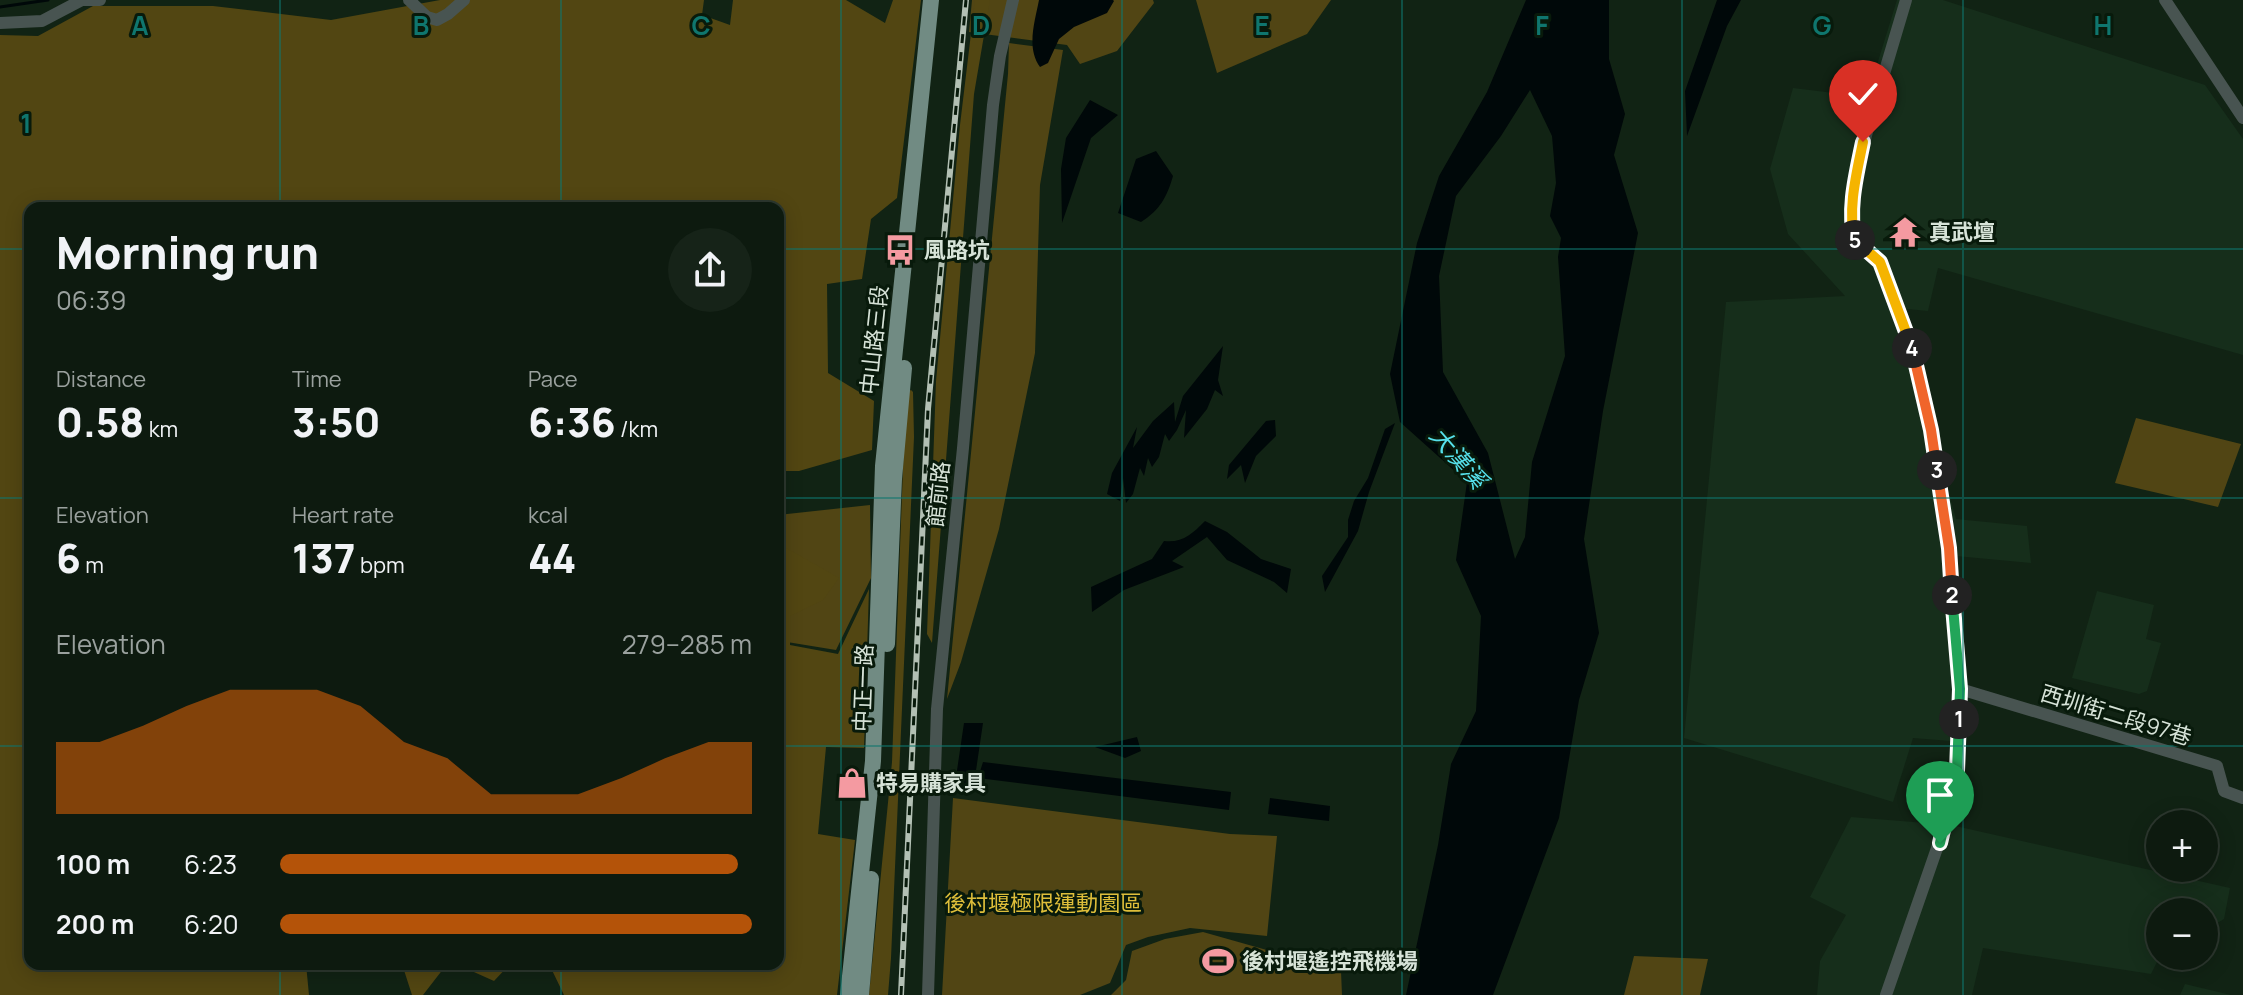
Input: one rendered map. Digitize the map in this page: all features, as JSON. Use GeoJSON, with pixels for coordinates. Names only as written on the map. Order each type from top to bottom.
{"type":"FeatureCollection","features":[{"type":"Feature","properties":{"kind":"main road","name":"中山路三段"},"geometry":{"type":"LineString","coordinates":[[881,493],[931,0]]}},
{"type":"Feature","properties":{"kind":"main road","name":"中山路三段"},"geometry":{"type":"LineString","coordinates":[[894,479],[939,0]]}},
{"type":"Feature","properties":{"kind":"main road","name":"中正一路"},"geometry":{"type":"LineString","coordinates":[[861,995],[883,751],[894,479]]}},
{"type":"Feature","properties":{"kind":"main road","name":"中正一路"},"geometry":{"type":"LineString","coordinates":[[848,995],[873,761],[881,493]]}},
{"type":"Feature","properties":{"kind":"street"},"geometry":{"type":"LineString","coordinates":[[0,23],[42,21],[82,0],[100,0]]}},
{"type":"Feature","properties":{"kind":"street"},"geometry":{"type":"LineString","coordinates":[[409,0],[427,17],[437,20],[464,0]]}},
{"type":"Feature","properties":{"kind":"street","name":"館前路"},"geometry":{"type":"LineString","coordinates":[[928,995],[937,709],[993,105],[1013,0]]}},
{"type":"Feature","properties":{"kind":"street"},"geometry":{"type":"LineString","coordinates":[[1886,995],[1940,843],[1957,771],[1960,689],[1949,548],[1931,430],[1905,327],[1880,262],[1854,239],[1852,222],[1863,142],[1906,0]]}},
{"type":"Feature","properties":{"kind":"street"},"geometry":{"type":"LineString","coordinates":[[2165,0],[2243,118]]}},
{"type":"Feature","properties":{"kind":"street","name":"西圳街二段97巷"},"geometry":{"type":"LineString","coordinates":[[1960,689],[2217,766],[2224,791],[2243,798]]}},
{"type":"Feature","properties":{"kind":"shaded area"},"geometry":{"type":"Polygon","coordinates":[[[440,0],[704,0],[702,15],[730,25],[733,0],[846,0],[885,23],[893,0],[921,0],[897,198],[871,219],[862,279],[827,284],[828,373],[874,401],[872,450],[799,471],[784,471],[784,202],[24,202],[24,970],[307,970],[309,995],[0,995],[0,35],[38,36],[93,6],[213,6],[331,20],[440,0]]]}},
{"type":"Feature","properties":{"kind":"shaded area"},"geometry":{"type":"Polygon","coordinates":[[[975,0],[990,0],[974,94],[932,643],[927,634],[936,381],[975,0]]]}},
{"type":"Feature","properties":{"kind":"shaded area"},"geometry":{"type":"Polygon","coordinates":[[[1897,0],[1943,0],[2205,85],[2243,139],[2243,355],[1938,268],[1928,311],[1897,308],[1956,519],[2027,526],[2031,563],[1956,556],[1963,742],[1913,738],[1893,802],[1684,738],[1726,302],[1845,296],[1788,234],[1770,169],[1793,88],[1867,97],[1897,0]]]}},
{"type":"Feature","properties":{"kind":"shaded area"},"geometry":{"type":"Polygon","coordinates":[[[911,390],[914,437],[891,958],[888,995],[869,995],[892,762],[904,441],[911,390]]]}},
{"type":"Feature","properties":{"kind":"shaded area"},"geometry":{"type":"Polygon","coordinates":[[[784,548],[839,578],[823,600],[790,616],[790,645],[838,654],[869,589],[864,748],[826,747],[818,834],[855,840],[837,995],[564,995],[552,970],[784,970],[784,548]]]}},
{"type":"Feature","properties":{"kind":"shaded area"},"geometry":{"type":"Polygon","coordinates":[[[2097,591],[2154,605],[2146,639],[2161,643],[2147,691],[2139,694],[2072,678],[2097,591]]]}},
{"type":"Feature","properties":{"kind":"shaded area"},"geometry":{"type":"Polygon","coordinates":[[[1851,817],[1951,825],[2146,869],[2146,882],[2203,882],[2230,888],[2224,919],[2218,923],[2218,898],[2146,898],[2146,970],[2153,970],[2151,974],[1983,948],[1972,995],[1817,995],[1820,961],[1846,915],[1810,897],[1851,817]]]}},
{"type":"Feature","properties":{"kind":"shaded area"},"geometry":{"type":"Polygon","coordinates":[[[404,970],[442,970],[423,995],[412,995],[404,970]]]}},
{"type":"Feature","properties":{"kind":"shaded area"},"geometry":{"type":"Polygon","coordinates":[[[469,970],[504,970],[494,981],[469,970]]]}},
{"type":"Feature","properties":{"kind":"shaded area"},"geometry":{"type":"Polygon","coordinates":[[[2185,984],[2231,995],[2180,995],[2185,984]]]}},
{"type":"Feature","properties":{"kind":"green space"},"geometry":{"type":"Polygon","coordinates":[[[972,0],[1153,0],[1154,3],[1117,51],[1080,64],[1067,45],[969,32],[972,0]]]}},
{"type":"Feature","properties":{"kind":"green space"},"geometry":{"type":"Polygon","coordinates":[[[1196,0],[1331,0],[1307,34],[1217,73],[1196,0]]]}},
{"type":"Feature","properties":{"kind":"green space"},"geometry":{"type":"Polygon","coordinates":[[[1009,43],[1063,50],[1040,185],[1035,353],[999,529],[961,662],[947,699],[1008,74],[1009,43]]]}},
{"type":"Feature","properties":{"kind":"green space"},"geometry":{"type":"Polygon","coordinates":[[[2136,418],[2241,444],[2218,507],[2115,483],[2136,418]]]}},
{"type":"Feature","properties":{"kind":"green space"},"geometry":{"type":"Polygon","coordinates":[[[870,505],[871,578],[836,650],[787,642],[784,647],[784,514],[870,505]]]}},
{"type":"Feature","properties":{"kind":"green space","name":"後村堰極限運動園區"},"geometry":{"type":"Polygon","coordinates":[[[953,798],[1230,834],[1277,836],[1267,936],[1190,928],[1148,937],[1126,945],[1110,983],[1080,995],[942,995],[953,798]]]}},
{"type":"Feature","properties":{"kind":"green space","name":"後村堰遙控飛機場"},"geometry":{"type":"Polygon","coordinates":[[[1203,932],[1341,971],[1342,995],[1111,995],[1126,980],[1132,951],[1165,939],[1203,932]]]}},
{"type":"Feature","properties":{"kind":"green space"},"geometry":{"type":"Polygon","coordinates":[[[1634,956],[1708,959],[1700,995],[1624,995],[1634,956]]]}},
{"type":"Feature","properties":{"kind":"water"},"geometry":{"type":"Polygon","coordinates":[[[1039,0],[1114,1],[1107,13],[1074,27],[1059,39],[1048,63],[1040,67],[1032,43],[1039,0]]]}},
{"type":"Feature","properties":{"kind":"water","name":"大漢溪"},"geometry":{"type":"Polygon","coordinates":[[[1526,0],[1609,0],[1609,59],[1625,114],[1614,155],[1638,233],[1603,411],[1584,539],[1599,633],[1579,700],[1559,818],[1493,995],[1406,995],[1438,845],[1451,764],[1476,711],[1481,616],[1456,560],[1467,482],[1400,422],[1390,374],[1417,243],[1439,176],[1487,92],[1526,0]],[[1530,90],[1501,136],[1456,196],[1439,276],[1443,372],[1488,453],[1515,559],[1525,537],[1532,462],[1565,356],[1558,257],[1561,238],[1550,216],[1556,183],[1552,136],[1530,90]]]}},
{"type":"Feature","properties":{"kind":"water"},"geometry":{"type":"Polygon","coordinates":[[[1717,0],[1741,0],[1727,26],[1687,136],[1685,91],[1717,0]]]}},
{"type":"Feature","properties":{"kind":"water"},"geometry":{"type":"Polygon","coordinates":[[[1090,100],[1118,115],[1091,138],[1062,223],[1061,169],[1066,138],[1090,100]]]}},
{"type":"Feature","properties":{"kind":"water"},"geometry":{"type":"Polygon","coordinates":[[[1156,151],[1173,176],[1162,202],[1141,222],[1118,213],[1136,159],[1156,151]]]}},
{"type":"Feature","properties":{"kind":"water"},"geometry":{"type":"Polygon","coordinates":[[[1223,346],[1218,380],[1223,396],[1215,390],[1207,409],[1184,438],[1186,410],[1169,441],[1165,434],[1159,457],[1152,467],[1148,458],[1144,476],[1140,468],[1133,494],[1126,503],[1123,478],[1120,501],[1107,494],[1112,473],[1137,427],[1133,448],[1153,421],[1174,402],[1175,422],[1183,396],[1223,346]]]}},
{"type":"Feature","properties":{"kind":"water"},"geometry":{"type":"Polygon","coordinates":[[[1275,420],[1276,436],[1256,456],[1245,483],[1241,465],[1227,479],[1229,465],[1266,421],[1275,420]]]}},
{"type":"Feature","properties":{"kind":"water"},"geometry":{"type":"Polygon","coordinates":[[[1395,423],[1358,531],[1325,592],[1322,576],[1348,537],[1348,520],[1354,501],[1368,478],[1385,429],[1395,423]]]}},
{"type":"Feature","properties":{"kind":"water"},"geometry":{"type":"Polygon","coordinates":[[[1205,521],[1227,532],[1261,559],[1291,569],[1287,593],[1274,582],[1227,560],[1207,537],[1172,561],[1184,567],[1124,590],[1092,612],[1091,587],[1152,559],[1164,541],[1187,537],[1205,521]]]}},
{"type":"Feature","properties":{"kind":"water"},"geometry":{"type":"Polygon","coordinates":[[[964,723],[983,723],[974,784],[955,784],[964,723]]]}},
{"type":"Feature","properties":{"kind":"water"},"geometry":{"type":"Polygon","coordinates":[[[1137,737],[1141,751],[1125,758],[1095,747],[1137,737]]]}},
{"type":"Feature","properties":{"kind":"water"},"geometry":{"type":"Polygon","coordinates":[[[983,762],[1231,792],[1229,810],[978,778],[983,762]]]}},
{"type":"Feature","properties":{"kind":"water"},"geometry":{"type":"Polygon","coordinates":[[[1270,798],[1330,806],[1329,821],[1268,814],[1270,798]]]}},
{"type":"Feature","properties":{"kind":"waterway"},"geometry":{"type":"LineString","coordinates":[[0,7],[48,0]]}},
{"type":"Feature","properties":{"kind":"railway"},"geometry":{"type":"LineString","coordinates":[[901,995],[928,409],[966,0]]}},
{"type":"Feature","properties":{"kind":"place","name":"真武壇"},"geometry":{"type":"Point","coordinates":[1905,232]}},
{"type":"Feature","properties":{"kind":"place","name":"風路坑"},"geometry":{"type":"Point","coordinates":[900,250]}},
{"type":"Feature","properties":{"kind":"place","name":"特易購家具"},"geometry":{"type":"Point","coordinates":[852,783]}},
{"type":"Feature","properties":{"kind":"place","name":"後村堰遙控飛機場"},"geometry":{"type":"Point","coordinates":[1218,961]}},
{"type":"Feature","properties":{"kind":"route"},"geometry":{"type":"LineString","coordinates":[[1863,142],[1852,222],[1854,239],[1880,262],[1910,339],[1931,430],[1949,548],[1960,689],[1957,771],[1940,843]]}}]}
